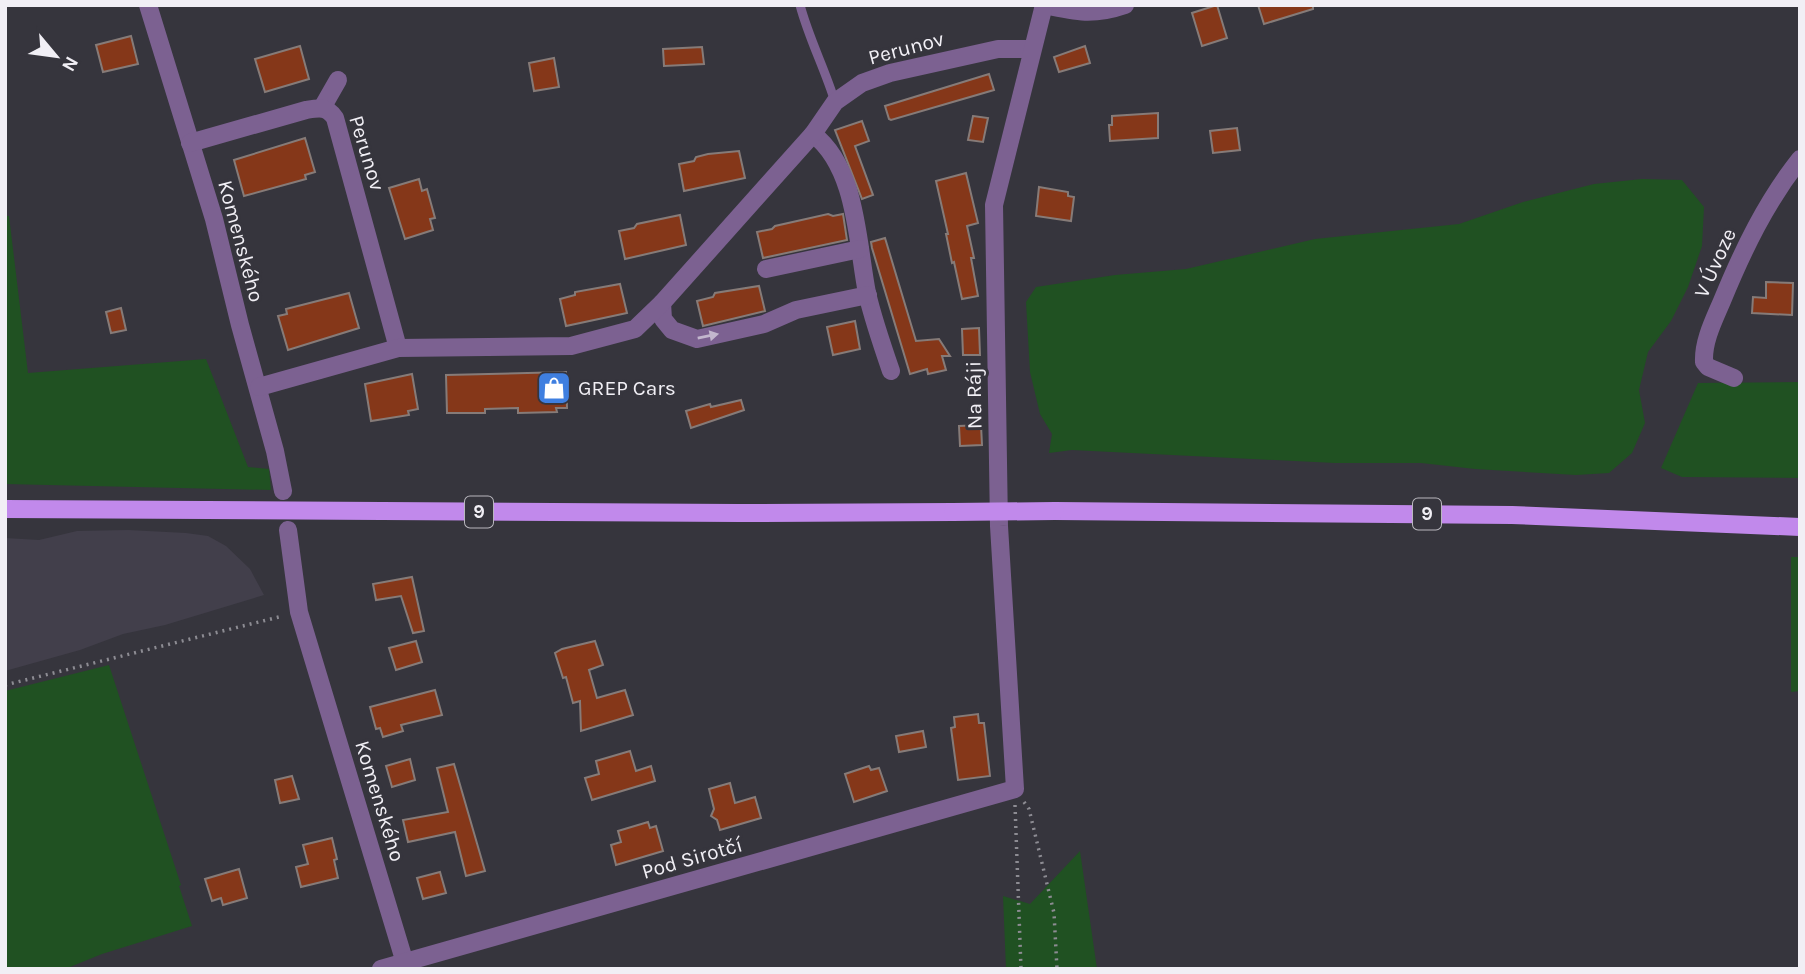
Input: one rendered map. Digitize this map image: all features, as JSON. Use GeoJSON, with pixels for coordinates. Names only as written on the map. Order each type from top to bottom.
{"type":"FeatureCollection","features":[{"type":"Feature","properties":{"kind":"main road","name":"9"},"geometry":{"type":"LineString","coordinates":[[5,509],[724,513],[1055,511],[1511,515],[1800,527]]}},
{"type":"Feature","properties":{"kind":"street","name":"Komenského"},"geometry":{"type":"LineString","coordinates":[[148,5],[214,219],[240,325],[259,387],[283,491]]}},
{"type":"Feature","properties":{"kind":"street"},"geometry":{"type":"LineString","coordinates":[[1044,5],[1080,13],[1095,13],[1125,5]]}},
{"type":"Feature","properties":{"kind":"street","name":"Na Ráji"},"geometry":{"type":"LineString","coordinates":[[1014,789],[999,526],[994,205],[1044,5]]}},
{"type":"Feature","properties":{"kind":"street","name":"Perunov"},"geometry":{"type":"LineString","coordinates":[[259,387],[397,348],[571,346],[635,329],[662,303],[813,134],[835,102],[862,83],[890,73],[998,49],[1032,48]]}},
{"type":"Feature","properties":{"kind":"street"},"geometry":{"type":"LineString","coordinates":[[322,108],[338,80]]}},
{"type":"Feature","properties":{"kind":"street","name":"Perunov"},"geometry":{"type":"LineString","coordinates":[[190,143],[306,110],[322,108],[331,112],[335,118],[388,306],[397,348]]}},
{"type":"Feature","properties":{"kind":"street"},"geometry":{"type":"LineString","coordinates":[[813,134],[825,143],[839,168],[855,217],[868,295],[891,371]]}},
{"type":"Feature","properties":{"kind":"street","name":"V Úvoze"},"geometry":{"type":"LineString","coordinates":[[1734,378],[1707,367],[1704,362],[1706,343],[1745,249],[1782,182],[1800,159]]}},
{"type":"Feature","properties":{"kind":"street"},"geometry":{"type":"LineString","coordinates":[[766,269],[860,249]]}},
{"type":"Feature","properties":{"kind":"street"},"geometry":{"type":"LineString","coordinates":[[662,303],[663,319],[672,330],[697,339],[764,324],[796,310],[868,295]]}},
{"type":"Feature","properties":{"kind":"street","name":"Komenského"},"geometry":{"type":"LineString","coordinates":[[288,530],[299,612],[405,963]]}},
{"type":"Feature","properties":{"kind":"street","name":"Pod Sirotčí"},"geometry":{"type":"LineString","coordinates":[[381,969],[1014,789]]}},
{"type":"Feature","properties":{"kind":"lane"},"geometry":{"type":"LineString","coordinates":[[800,5],[835,102]]}},
{"type":"Feature","properties":{"kind":"path"},"geometry":{"type":"LineString","coordinates":[[5,685],[299,612]]}},
{"type":"Feature","properties":{"kind":"path"},"geometry":{"type":"LineString","coordinates":[[1014,789],[1021,969]]}},
{"type":"Feature","properties":{"kind":"path"},"geometry":{"type":"LineString","coordinates":[[1014,789],[1029,809],[1054,913],[1058,969]]}},
{"type":"Feature","properties":{"kind":"shaded area"},"geometry":{"type":"Polygon","coordinates":[[[128,530],[208,536],[226,546],[250,569],[264,595],[165,625],[123,634],[80,650],[5,671],[5,538],[39,540],[77,531],[128,530]]]}},
{"type":"Feature","properties":{"kind":"green space"},"geometry":{"type":"Polygon","coordinates":[[[1642,179],[1682,180],[1704,207],[1702,246],[1688,287],[1671,321],[1648,352],[1639,390],[1645,423],[1632,453],[1609,473],[1576,475],[1421,463],[1335,463],[1072,450],[1049,453],[1052,434],[1040,414],[1030,372],[1026,302],[1036,287],[1115,275],[1186,269],[1315,239],[1459,224],[1523,202],[1594,184],[1642,179]]]}},
{"type":"Feature","properties":{"kind":"green space"},"geometry":{"type":"Polygon","coordinates":[[[5,216],[9,216],[28,373],[206,359],[248,467],[269,469],[271,490],[5,484],[5,216]]]}},
{"type":"Feature","properties":{"kind":"green space"},"geometry":{"type":"Polygon","coordinates":[[[1800,382],[1800,478],[1682,477],[1661,468],[1698,383],[1800,382]]]}},
{"type":"Feature","properties":{"kind":"green space"},"geometry":{"type":"Polygon","coordinates":[[[1791,557],[1800,557],[1800,691],[1791,692],[1791,557]]]}},
{"type":"Feature","properties":{"kind":"green space"},"geometry":{"type":"Polygon","coordinates":[[[109,665],[192,926],[102,954],[65,969],[5,969],[5,691],[109,665]]]}},
{"type":"Feature","properties":{"kind":"green space"},"geometry":{"type":"Polygon","coordinates":[[[1080,851],[1097,969],[1006,969],[1003,896],[1030,904],[1080,851]]]}},
{"type":"Feature","properties":{"kind":"building"},"geometry":{"type":"Polygon","coordinates":[[[1217,5],[1227,38],[1202,46],[1192,13],[1217,5]]]}},
{"type":"Feature","properties":{"kind":"building"},"geometry":{"type":"Polygon","coordinates":[[[1258,5],[1313,5],[1313,9],[1264,24],[1258,5]]]}},
{"type":"Feature","properties":{"kind":"building"},"geometry":{"type":"Polygon","coordinates":[[[131,36],[138,64],[103,72],[96,45],[131,36]]]}},
{"type":"Feature","properties":{"kind":"building"},"geometry":{"type":"Polygon","coordinates":[[[300,46],[309,79],[265,92],[255,59],[300,46]]]}},
{"type":"Feature","properties":{"kind":"building"},"geometry":{"type":"Polygon","coordinates":[[[1085,46],[1090,63],[1059,72],[1054,57],[1085,46]]]}},
{"type":"Feature","properties":{"kind":"building"},"geometry":{"type":"Polygon","coordinates":[[[702,47],[704,64],[664,66],[663,49],[702,47]]]}},
{"type":"Feature","properties":{"kind":"building"},"geometry":{"type":"Polygon","coordinates":[[[554,58],[559,87],[534,91],[529,63],[554,58]]]}},
{"type":"Feature","properties":{"kind":"building"},"geometry":{"type":"Polygon","coordinates":[[[989,74],[994,90],[889,119],[885,106],[989,74]]]}},
{"type":"Feature","properties":{"kind":"building"},"geometry":{"type":"Polygon","coordinates":[[[1158,113],[1158,138],[1110,141],[1109,125],[1112,125],[1112,116],[1158,113]]]}},
{"type":"Feature","properties":{"kind":"building"},"geometry":{"type":"Polygon","coordinates":[[[973,116],[988,118],[983,142],[968,140],[973,116]]]}},
{"type":"Feature","properties":{"kind":"building"},"geometry":{"type":"Polygon","coordinates":[[[862,121],[869,141],[855,146],[873,195],[862,199],[835,130],[862,121]]]}},
{"type":"Feature","properties":{"kind":"building"},"geometry":{"type":"Polygon","coordinates":[[[1237,128],[1240,150],[1213,153],[1210,131],[1237,128]]]}},
{"type":"Feature","properties":{"kind":"building"},"geometry":{"type":"Polygon","coordinates":[[[305,138],[315,172],[305,175],[306,179],[244,196],[234,160],[305,138]]]}},
{"type":"Feature","properties":{"kind":"building"},"geometry":{"type":"Polygon","coordinates":[[[739,151],[745,178],[684,191],[679,164],[708,154],[739,151]]]}},
{"type":"Feature","properties":{"kind":"building"},"geometry":{"type":"Polygon","coordinates":[[[966,173],[978,223],[967,226],[978,296],[962,299],[936,181],[966,173]]]}},
{"type":"Feature","properties":{"kind":"building"},"geometry":{"type":"Polygon","coordinates":[[[419,179],[422,191],[427,189],[435,218],[430,219],[433,230],[405,239],[389,188],[419,179]]]}},
{"type":"Feature","properties":{"kind":"building"},"geometry":{"type":"Polygon","coordinates":[[[1039,187],[1068,192],[1068,196],[1074,197],[1071,221],[1036,216],[1039,187]]]}},
{"type":"Feature","properties":{"kind":"building"},"geometry":{"type":"Polygon","coordinates":[[[828,214],[843,214],[847,240],[763,258],[757,232],[828,214]]]}},
{"type":"Feature","properties":{"kind":"building"},"geometry":{"type":"Polygon","coordinates":[[[680,215],[686,245],[625,259],[619,231],[634,228],[637,224],[680,215]]]}},
{"type":"Feature","properties":{"kind":"building"},"geometry":{"type":"Polygon","coordinates":[[[885,238],[916,341],[939,339],[950,356],[942,356],[946,370],[928,374],[927,369],[910,374],[872,248],[871,242],[885,238]]]}},
{"type":"Feature","properties":{"kind":"building"},"geometry":{"type":"Polygon","coordinates":[[[1766,282],[1793,283],[1792,315],[1752,313],[1753,297],[1766,298],[1766,282]]]}},
{"type":"Feature","properties":{"kind":"building"},"geometry":{"type":"Polygon","coordinates":[[[620,284],[627,313],[566,326],[560,299],[575,295],[575,292],[620,284]]]}},
{"type":"Feature","properties":{"kind":"building"},"geometry":{"type":"Polygon","coordinates":[[[759,286],[765,311],[703,326],[697,301],[713,297],[715,293],[759,286]]]}},
{"type":"Feature","properties":{"kind":"building"},"geometry":{"type":"Polygon","coordinates":[[[349,293],[359,328],[288,350],[278,316],[287,314],[286,309],[349,293]]]}},
{"type":"Feature","properties":{"kind":"building"},"geometry":{"type":"Polygon","coordinates":[[[121,308],[126,330],[111,333],[106,312],[121,308]]]}},
{"type":"Feature","properties":{"kind":"building"},"geometry":{"type":"Polygon","coordinates":[[[855,321],[860,349],[833,355],[827,327],[855,321]]]}},
{"type":"Feature","properties":{"kind":"building"},"geometry":{"type":"Polygon","coordinates":[[[979,328],[980,355],[963,355],[962,329],[979,328]]]}},
{"type":"Feature","properties":{"kind":"building"},"geometry":{"type":"Polygon","coordinates":[[[566,372],[567,408],[556,408],[557,412],[518,413],[518,408],[485,409],[485,413],[447,413],[446,375],[566,372]]]}},
{"type":"Feature","properties":{"kind":"building"},"geometry":{"type":"Polygon","coordinates":[[[412,374],[418,409],[408,411],[409,415],[371,421],[365,384],[412,374]]]}},
{"type":"Feature","properties":{"kind":"building"},"geometry":{"type":"Polygon","coordinates":[[[741,400],[744,410],[691,428],[686,411],[710,404],[711,407],[741,400]]]}},
{"type":"Feature","properties":{"kind":"building"},"geometry":{"type":"Polygon","coordinates":[[[981,425],[982,445],[960,446],[959,426],[981,425]]]}},
{"type":"Feature","properties":{"kind":"building"},"geometry":{"type":"Polygon","coordinates":[[[412,577],[424,631],[413,633],[401,596],[376,600],[373,584],[412,577]]]}},
{"type":"Feature","properties":{"kind":"building"},"geometry":{"type":"Polygon","coordinates":[[[416,641],[422,662],[396,670],[389,648],[416,641]]]}},
{"type":"Feature","properties":{"kind":"building"},"geometry":{"type":"Polygon","coordinates":[[[595,641],[603,665],[589,670],[597,698],[625,690],[633,715],[581,731],[580,701],[573,703],[566,677],[563,678],[555,653],[595,641]]]}},
{"type":"Feature","properties":{"kind":"building"},"geometry":{"type":"Polygon","coordinates":[[[435,690],[442,715],[401,725],[403,731],[383,737],[380,728],[376,729],[370,707],[435,690]]]}},
{"type":"Feature","properties":{"kind":"building"},"geometry":{"type":"Polygon","coordinates":[[[978,714],[979,723],[984,723],[990,776],[958,780],[951,728],[955,727],[954,717],[978,714]]]}},
{"type":"Feature","properties":{"kind":"building"},"geometry":{"type":"Polygon","coordinates":[[[923,731],[926,747],[899,752],[896,736],[923,731]]]}},
{"type":"Feature","properties":{"kind":"building"},"geometry":{"type":"Polygon","coordinates":[[[630,751],[636,771],[651,766],[655,781],[592,800],[585,778],[599,774],[596,761],[630,751]]]}},
{"type":"Feature","properties":{"kind":"building"},"geometry":{"type":"Polygon","coordinates":[[[410,759],[415,780],[392,787],[386,766],[410,759]]]}},
{"type":"Feature","properties":{"kind":"building"},"geometry":{"type":"Polygon","coordinates":[[[454,764],[485,871],[466,876],[455,832],[408,842],[403,820],[448,812],[437,768],[454,764]]]}},
{"type":"Feature","properties":{"kind":"building"},"geometry":{"type":"Polygon","coordinates":[[[869,766],[871,770],[879,768],[887,791],[854,802],[845,774],[869,766]]]}},
{"type":"Feature","properties":{"kind":"building"},"geometry":{"type":"Polygon","coordinates":[[[292,776],[299,799],[280,803],[275,780],[292,776]]]}},
{"type":"Feature","properties":{"kind":"building"},"geometry":{"type":"Polygon","coordinates":[[[730,783],[735,803],[755,797],[761,818],[720,830],[717,820],[711,816],[714,809],[709,789],[730,783]]]}},
{"type":"Feature","properties":{"kind":"building"},"geometry":{"type":"Polygon","coordinates":[[[648,822],[650,828],[656,826],[663,851],[616,865],[611,845],[621,842],[618,831],[648,822]]]}},
{"type":"Feature","properties":{"kind":"building"},"geometry":{"type":"Polygon","coordinates":[[[332,838],[338,878],[301,887],[296,867],[308,864],[303,845],[332,838]]]}},
{"type":"Feature","properties":{"kind":"building"},"geometry":{"type":"Polygon","coordinates":[[[239,869],[247,898],[223,905],[221,898],[212,901],[205,879],[239,869]]]}},
{"type":"Feature","properties":{"kind":"building"},"geometry":{"type":"Polygon","coordinates":[[[440,872],[446,893],[423,899],[417,878],[440,872]]]}},
{"type":"Feature","properties":{"kind":"place","name":"GREP Cars"},"geometry":{"type":"Point","coordinates":[554,388]}}]}
